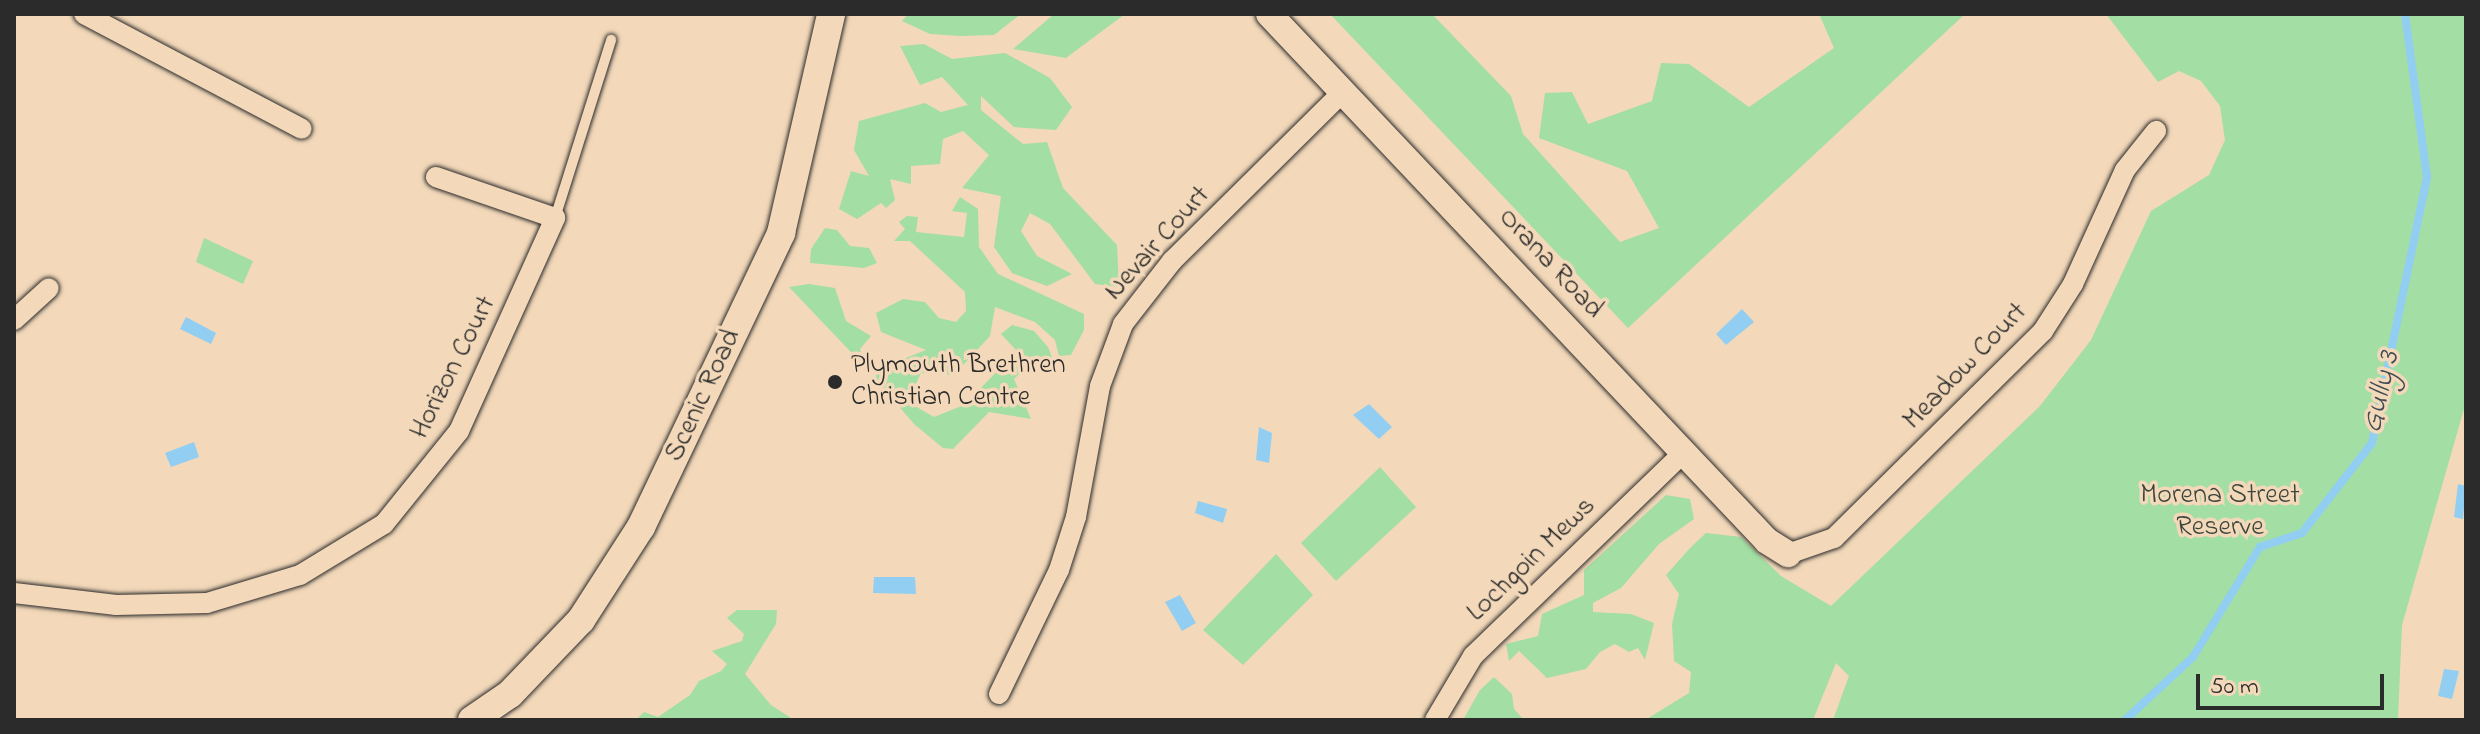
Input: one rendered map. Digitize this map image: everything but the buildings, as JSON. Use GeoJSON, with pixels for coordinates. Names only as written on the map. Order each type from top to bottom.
{"type":"FeatureCollection","features":[{"type":"Feature","properties":{"kind":"main road","name":"Scenic Road"},"geometry":{"type":"LineString","coordinates":[[472,720],[510,694],[581,620],[641,527],[781,233],[831,14]]}},
{"type":"Feature","properties":{"kind":"street"},"geometry":{"type":"LineString","coordinates":[[84,14],[302,129]]}},
{"type":"Feature","properties":{"kind":"street","name":"Orana Road"},"geometry":{"type":"LineString","coordinates":[[1269,14],[1767,541],[1788,554]]}},
{"type":"Feature","properties":{"kind":"street","name":"Nevair Court"},"geometry":{"type":"LineString","coordinates":[[999,694],[1059,570],[1076,517],[1100,386],[1123,324],[1172,261],[1342,93]]}},
{"type":"Feature","properties":{"kind":"street","name":"Meadow Court"},"geometry":{"type":"LineString","coordinates":[[1788,554],[1834,538],[2043,331],[2073,284],[2125,170],[2156,131]]}},
{"type":"Feature","properties":{"kind":"street"},"geometry":{"type":"LineString","coordinates":[[436,177],[555,218]]}},
{"type":"Feature","properties":{"kind":"street","name":"Horizon Court"},"geometry":{"type":"LineString","coordinates":[[14,593],[116,605],[207,603],[272,587],[363,541],[407,501],[459,431],[555,218]]}},
{"type":"Feature","properties":{"kind":"street"},"geometry":{"type":"LineString","coordinates":[[14,320],[49,288]]}},
{"type":"Feature","properties":{"kind":"street","name":"Lochgoin Mews"},"geometry":{"type":"LineString","coordinates":[[1435,720],[1473,656],[1683,453]]}},
{"type":"Feature","properties":{"kind":"lane"},"geometry":{"type":"LineString","coordinates":[[555,218],[611,40]]}},
{"type":"Feature","properties":{"kind":"green space"},"geometry":{"type":"Polygon","coordinates":[[[908,14],[1021,14],[994,35],[960,36],[930,34],[902,21],[908,14]]]}},
{"type":"Feature","properties":{"kind":"green space"},"geometry":{"type":"Polygon","coordinates":[[[1054,14],[1125,14],[1066,58],[1013,49],[1054,14]]]}},
{"type":"Feature","properties":{"kind":"green space"},"geometry":{"type":"Polygon","coordinates":[[[1330,14],[1432,14],[1511,96],[1523,134],[1620,242],[1659,228],[1627,171],[1539,138],[1545,93],[1572,92],[1588,124],[1652,101],[1661,63],[1689,64],[1749,107],[1834,48],[1819,14],[1965,14],[1628,328],[1330,14]]]}},
{"type":"Feature","properties":{"kind":"green space","name":"Morena Street Reserve"},"geometry":{"type":"Polygon","coordinates":[[[2106,14],[2466,14],[2466,402],[2402,625],[2398,720],[1833,720],[1849,676],[1836,663],[1813,720],[1645,720],[1689,693],[1691,672],[1674,661],[1672,624],[1679,594],[1666,575],[1691,547],[1706,533],[1741,537],[1781,576],[1831,606],[2040,406],[2091,340],[2151,211],[2209,175],[2225,140],[2220,106],[2201,81],[2179,71],[2158,82],[2106,14]]]}},
{"type":"Feature","properties":{"kind":"green space"},"geometry":{"type":"Polygon","coordinates":[[[924,44],[952,59],[1005,53],[1050,78],[1072,107],[1056,130],[1014,127],[981,96],[981,110],[1023,144],[1047,142],[1063,188],[1117,245],[1119,287],[1095,284],[1050,224],[1030,213],[1021,231],[1037,256],[1072,274],[1047,286],[1012,273],[994,247],[1001,196],[962,188],[989,155],[963,131],[943,139],[940,164],[911,166],[911,184],[890,179],[895,200],[886,208],[881,203],[857,219],[839,209],[851,171],[869,176],[854,150],[859,121],[925,103],[941,112],[968,105],[942,77],[920,85],[900,46],[924,44]]]}},
{"type":"Feature","properties":{"kind":"green space"},"geometry":{"type":"Polygon","coordinates":[[[960,197],[978,209],[979,247],[998,274],[1084,314],[1084,330],[1071,355],[1059,356],[1055,340],[1035,322],[995,307],[990,336],[954,375],[921,373],[912,392],[915,406],[934,417],[964,405],[1017,351],[1001,334],[1012,325],[1034,331],[1048,347],[1053,360],[1045,367],[1036,358],[1014,379],[1031,419],[989,412],[953,449],[943,448],[914,424],[874,377],[891,364],[926,350],[881,332],[876,313],[903,299],[925,302],[939,318],[956,322],[966,311],[965,292],[910,241],[894,241],[905,229],[899,222],[907,216],[918,217],[916,232],[964,237],[967,213],[952,211],[960,197]]]}},
{"type":"Feature","properties":{"kind":"green space"},"geometry":{"type":"Polygon","coordinates":[[[825,228],[837,230],[850,246],[869,248],[877,263],[864,268],[810,263],[811,249],[825,228]]]}},
{"type":"Feature","properties":{"kind":"green space"},"geometry":{"type":"Polygon","coordinates":[[[204,238],[253,261],[243,284],[196,262],[204,238]]]}},
{"type":"Feature","properties":{"kind":"green space"},"geometry":{"type":"Polygon","coordinates":[[[809,284],[835,288],[846,321],[871,336],[860,349],[867,369],[789,287],[809,284]]]}},
{"type":"Feature","properties":{"kind":"green space"},"geometry":{"type":"Polygon","coordinates":[[[1380,467],[1416,507],[1336,581],[1301,543],[1380,467]]]}},
{"type":"Feature","properties":{"kind":"green space"},"geometry":{"type":"Polygon","coordinates":[[[1666,495],[1690,499],[1694,519],[1659,544],[1621,588],[1593,603],[1593,612],[1631,614],[1654,623],[1645,660],[1638,648],[1629,652],[1615,644],[1600,652],[1586,669],[1547,678],[1519,651],[1509,661],[1506,644],[1538,636],[1542,614],[1584,595],[1584,570],[1666,495]]]}},
{"type":"Feature","properties":{"kind":"green space"},"geometry":{"type":"Polygon","coordinates":[[[1276,554],[1313,595],[1243,665],[1203,630],[1276,554]]]}},
{"type":"Feature","properties":{"kind":"green space"},"geometry":{"type":"Polygon","coordinates":[[[737,610],[777,610],[776,624],[745,674],[771,705],[794,720],[636,720],[644,712],[658,717],[690,695],[699,681],[721,671],[727,664],[712,651],[742,641],[744,634],[727,618],[737,610]]]}},
{"type":"Feature","properties":{"kind":"green space"},"geometry":{"type":"Polygon","coordinates":[[[1494,677],[1512,694],[1514,709],[1524,720],[1463,720],[1480,690],[1494,677]]]}},
{"type":"Feature","properties":{"kind":"water"},"geometry":{"type":"Polygon","coordinates":[[[1742,309],[1754,322],[1726,345],[1716,334],[1742,309]]]}},
{"type":"Feature","properties":{"kind":"water"},"geometry":{"type":"Polygon","coordinates":[[[186,317],[216,333],[211,344],[180,329],[186,317]]]}},
{"type":"Feature","properties":{"kind":"water"},"geometry":{"type":"Polygon","coordinates":[[[1369,404],[1392,427],[1379,439],[1353,415],[1369,404]]]}},
{"type":"Feature","properties":{"kind":"water"},"geometry":{"type":"Polygon","coordinates":[[[1259,427],[1272,433],[1269,463],[1256,460],[1259,427]]]}},
{"type":"Feature","properties":{"kind":"water"},"geometry":{"type":"Polygon","coordinates":[[[194,442],[199,457],[171,467],[165,453],[194,442]]]}},
{"type":"Feature","properties":{"kind":"water"},"geometry":{"type":"Polygon","coordinates":[[[2458,484],[2466,486],[2463,519],[2454,517],[2458,484]]]}},
{"type":"Feature","properties":{"kind":"water"},"geometry":{"type":"Polygon","coordinates":[[[1198,501],[1227,509],[1223,523],[1195,513],[1198,501]]]}},
{"type":"Feature","properties":{"kind":"water"},"geometry":{"type":"Polygon","coordinates":[[[874,577],[915,577],[916,594],[873,593],[874,577]]]}},
{"type":"Feature","properties":{"kind":"water"},"geometry":{"type":"Polygon","coordinates":[[[1180,595],[1196,623],[1182,631],[1165,602],[1180,595]]]}},
{"type":"Feature","properties":{"kind":"water"},"geometry":{"type":"Polygon","coordinates":[[[2444,669],[2459,671],[2452,699],[2438,696],[2444,669]]]}},
{"type":"Feature","properties":{"kind":"waterway","name":"Gully 3"},"geometry":{"type":"LineString","coordinates":[[2125,720],[2193,657],[2260,547],[2302,533],[2372,443],[2427,177],[2405,14]]}},
{"type":"Feature","properties":{"kind":"place","name":"Plymouth Brethren Christian Centre"},"geometry":{"type":"Point","coordinates":[835,382]}}]}
